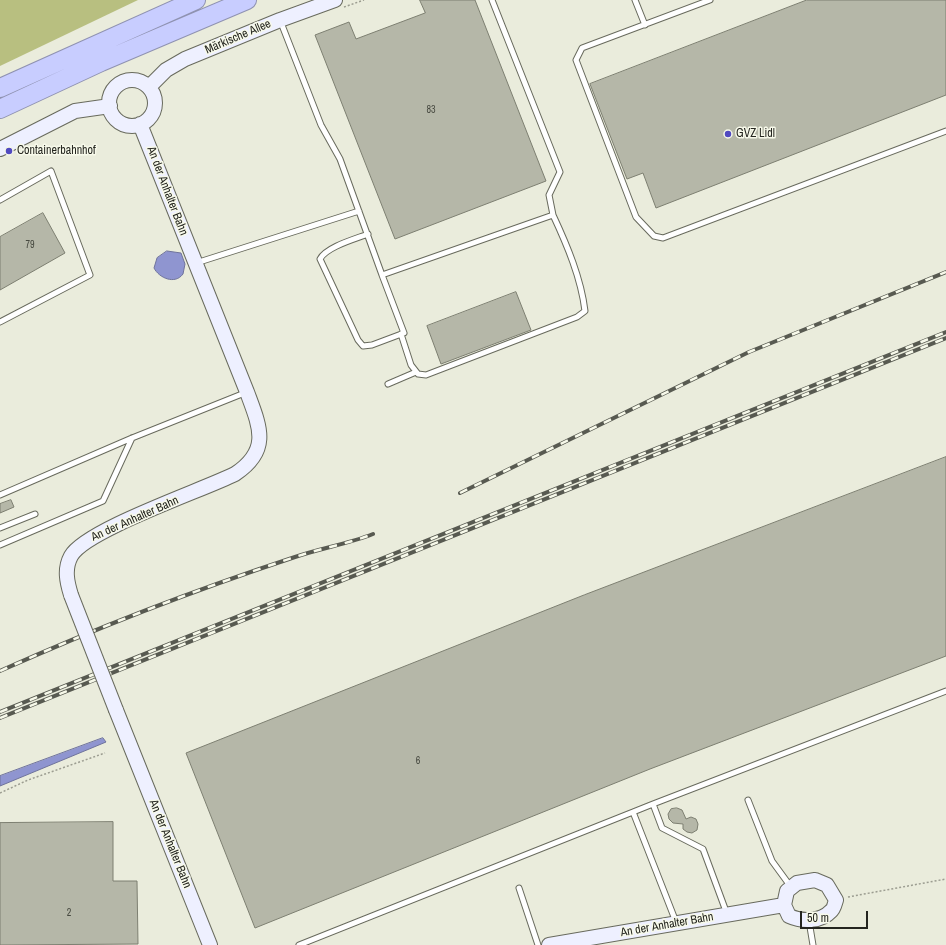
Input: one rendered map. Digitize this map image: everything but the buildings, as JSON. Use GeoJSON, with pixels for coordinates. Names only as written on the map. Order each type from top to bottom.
{"type":"FeatureCollection","features":[{"type":"Feature","properties":{"kind":"highway"},"geometry":{"type":"LineString","coordinates":[[0,88],[196,0]]}},
{"type":"Feature","properties":{"kind":"highway"},"geometry":{"type":"LineString","coordinates":[[0,109],[101,62],[247,0]]}},
{"type":"Feature","properties":{"kind":"street","name":"Märkische Allee"},"geometry":{"type":"LineString","coordinates":[[149,87],[166,70],[185,59],[280,20],[334,0]]}},
{"type":"Feature","properties":{"kind":"street"},"geometry":{"type":"LineString","coordinates":[[136,80],[149,87],[153,93],[155,108],[146,121],[133,126],[121,122],[112,112],[110,106],[112,92],[122,82],[136,80]]}},
{"type":"Feature","properties":{"kind":"street"},"geometry":{"type":"LineString","coordinates":[[0,150],[75,111],[110,106]]}},
{"type":"Feature","properties":{"kind":"street","name":"An der Anhalter Bahn"},"geometry":{"type":"LineString","coordinates":[[140,124],[247,392],[260,432],[257,452],[252,460],[235,474],[107,530],[78,547],[71,556],[66,574],[71,595],[210,945]]}},
{"type":"Feature","properties":{"kind":"street"},"geometry":{"type":"LineString","coordinates":[[815,880],[827,885],[836,900],[832,911],[819,919],[799,921],[789,916],[784,905],[787,891],[791,887],[797,883],[815,880]]}},
{"type":"Feature","properties":{"kind":"street","name":"An der Anhalter Bahn"},"geometry":{"type":"LineString","coordinates":[[549,945],[784,905]]}},
{"type":"Feature","properties":{"kind":"lane"},"geometry":{"type":"LineString","coordinates":[[401,334],[411,365],[418,374],[426,375],[577,317],[585,311],[584,298],[568,247],[553,215],[549,195],[560,172],[492,0]]}},
{"type":"Feature","properties":{"kind":"lane"},"geometry":{"type":"LineString","coordinates":[[635,0],[644,25]]}},
{"type":"Feature","properties":{"kind":"lane"},"geometry":{"type":"LineString","coordinates":[[710,0],[582,48],[576,60],[636,217],[654,236],[663,238],[946,131]]}},
{"type":"Feature","properties":{"kind":"lane"},"geometry":{"type":"LineString","coordinates":[[280,20],[321,125],[340,159],[368,234],[382,275],[404,333],[372,345],[364,346],[358,340],[320,258],[323,253],[330,249],[368,234]]}},
{"type":"Feature","properties":{"kind":"lane"},"geometry":{"type":"LineString","coordinates":[[0,200],[51,171],[90,275],[0,322]]}},
{"type":"Feature","properties":{"kind":"lane"},"geometry":{"type":"LineString","coordinates":[[195,264],[359,211]]}},
{"type":"Feature","properties":{"kind":"lane"},"geometry":{"type":"LineString","coordinates":[[382,275],[553,215]]}},
{"type":"Feature","properties":{"kind":"lane"},"geometry":{"type":"LineString","coordinates":[[388,384],[416,372]]}},
{"type":"Feature","properties":{"kind":"lane"},"geometry":{"type":"LineString","coordinates":[[0,495],[132,438],[247,392]]}},
{"type":"Feature","properties":{"kind":"lane"},"geometry":{"type":"LineString","coordinates":[[0,545],[103,501],[132,438]]}},
{"type":"Feature","properties":{"kind":"lane"},"geometry":{"type":"LineString","coordinates":[[0,528],[35,514]]}},
{"type":"Feature","properties":{"kind":"lane"},"geometry":{"type":"LineString","coordinates":[[299,945],[653,804],[946,691]]}},
{"type":"Feature","properties":{"kind":"lane"},"geometry":{"type":"LineString","coordinates":[[748,800],[772,861],[791,887]]}},
{"type":"Feature","properties":{"kind":"lane"},"geometry":{"type":"LineString","coordinates":[[653,804],[662,828],[703,849],[727,914]]}},
{"type":"Feature","properties":{"kind":"lane"},"geometry":{"type":"LineString","coordinates":[[633,812],[676,923]]}},
{"type":"Feature","properties":{"kind":"lane"},"geometry":{"type":"LineString","coordinates":[[518,888],[538,945]]}},
{"type":"Feature","properties":{"kind":"lane"},"geometry":{"type":"LineString","coordinates":[[809,920],[813,945]]}},
{"type":"Feature","properties":{"kind":"path"},"geometry":{"type":"LineString","coordinates":[[0,793],[28,780],[105,753]]}},
{"type":"Feature","properties":{"kind":"path"},"geometry":{"type":"LineString","coordinates":[[836,900],[946,880]]}},
{"type":"Feature","properties":{"kind":"green space"},"geometry":{"type":"Polygon","coordinates":[[[0,0],[138,0],[0,66],[0,0]]]}},
{"type":"Feature","properties":{"kind":"water"},"geometry":{"type":"Polygon","coordinates":[[[167,251],[181,253],[185,264],[183,274],[172,280],[160,275],[154,268],[157,258],[167,251]]]}},
{"type":"Feature","properties":{"kind":"water"},"geometry":{"type":"Polygon","coordinates":[[[103,738],[106,742],[0,786],[0,776],[103,738]]]}},
{"type":"Feature","properties":{"kind":"railway"},"geometry":{"type":"LineString","coordinates":[[460,493],[749,352],[946,272]]}},
{"type":"Feature","properties":{"kind":"railway"},"geometry":{"type":"LineString","coordinates":[[0,712],[946,332]]}},
{"type":"Feature","properties":{"kind":"railway"},"geometry":{"type":"LineString","coordinates":[[0,718],[946,338]]}},
{"type":"Feature","properties":{"kind":"railway"},"geometry":{"type":"LineString","coordinates":[[0,671],[109,625],[183,596],[295,557],[354,541],[373,534]]}},
{"type":"Feature","properties":{"kind":"place","name":"GVZ Lidl"},"geometry":{"type":"Point","coordinates":[728,134]}},
{"type":"Feature","properties":{"kind":"place","name":"Containerbahnhof"},"geometry":{"type":"Point","coordinates":[9,151]}}]}
